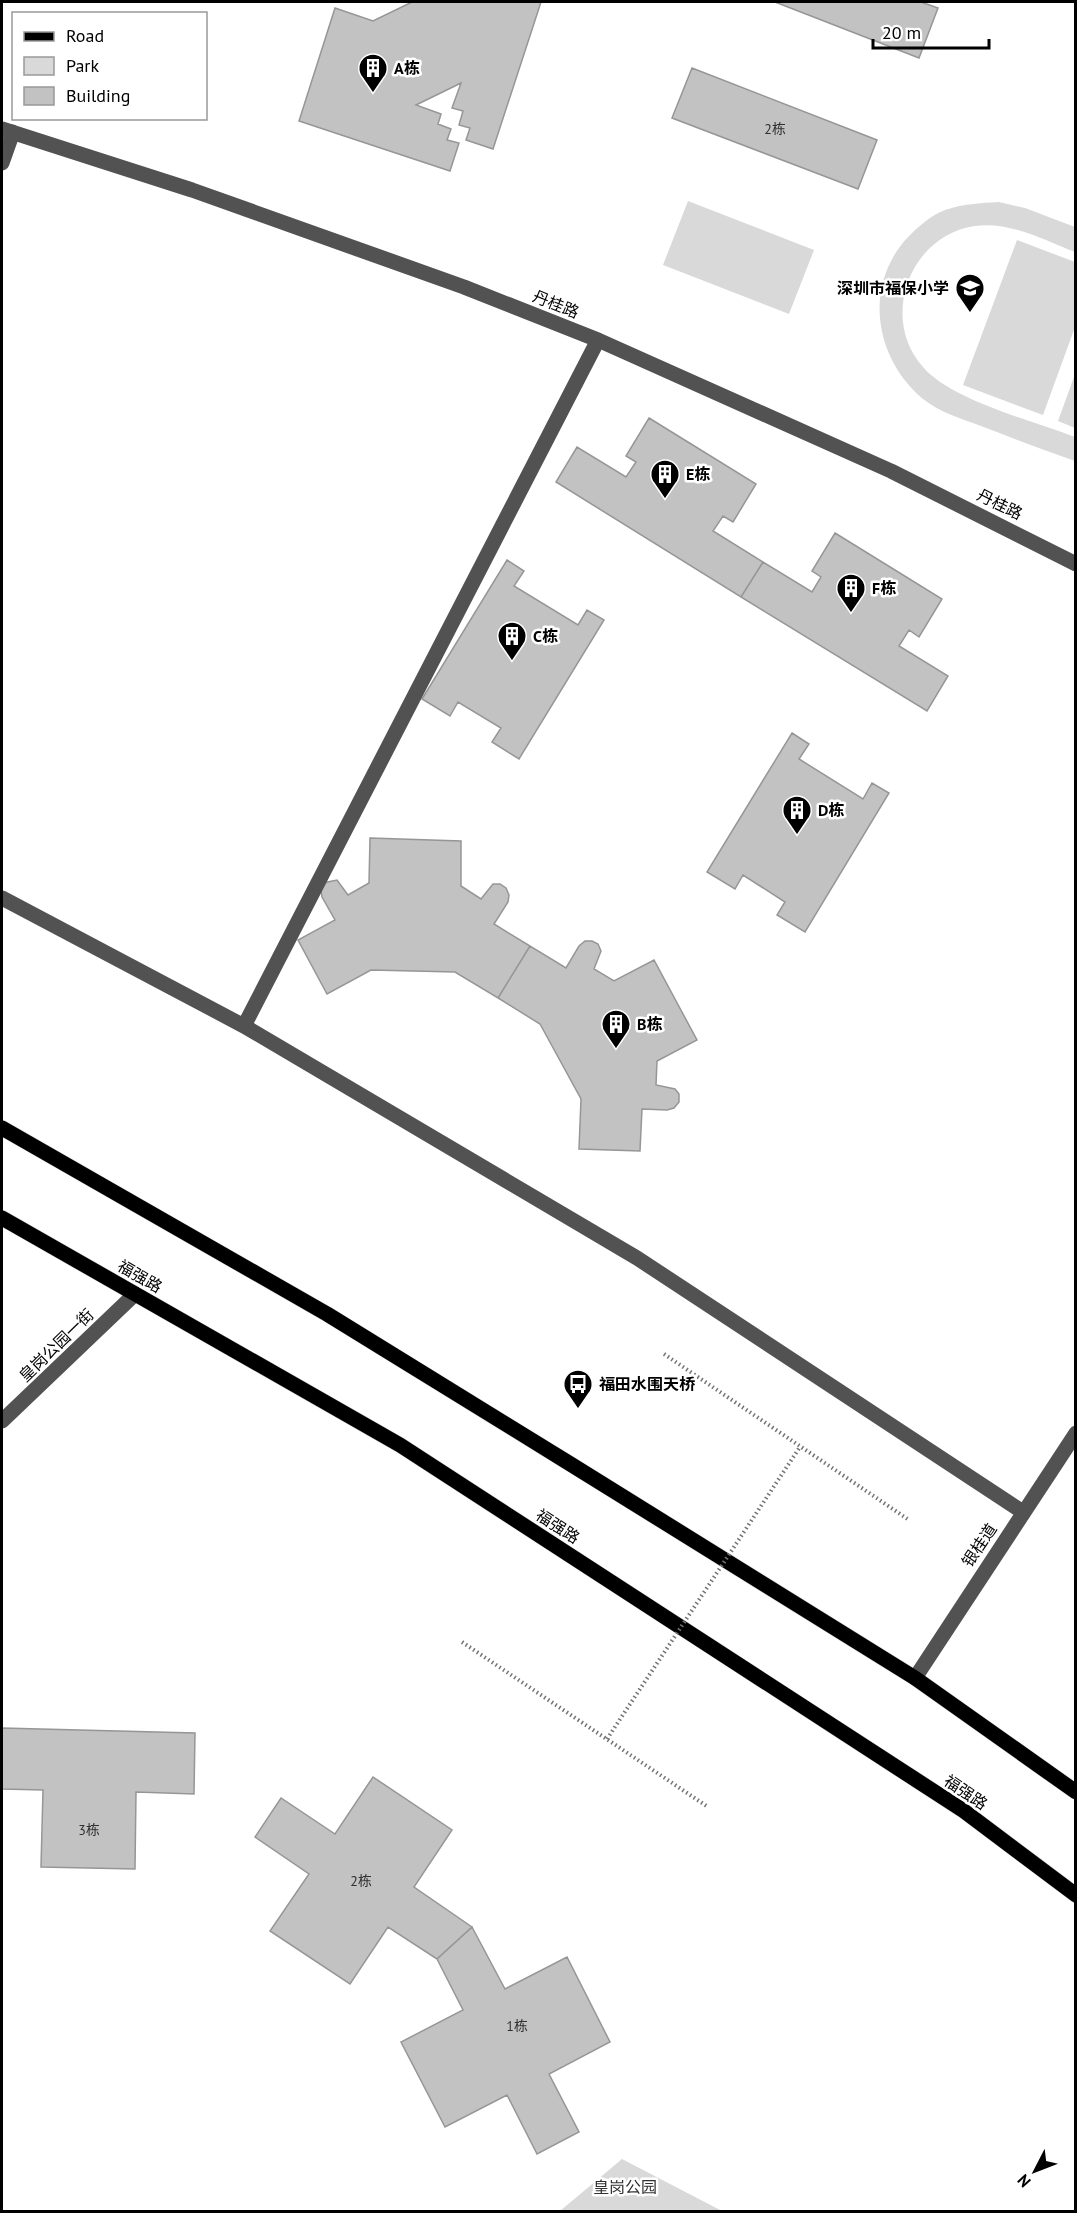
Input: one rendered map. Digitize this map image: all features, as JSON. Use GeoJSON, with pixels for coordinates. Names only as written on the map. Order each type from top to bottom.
{"type":"FeatureCollection","features":[{"type":"Feature","properties":{"kind":"main road"},"geometry":{"type":"LineString","coordinates":[[2,1128],[327,1314],[915,1678],[1076,1792]]}},
{"type":"Feature","properties":{"kind":"main road","name":"福强路"},"geometry":{"type":"LineString","coordinates":[[2,1218],[420,1458],[964,1811],[1076,1895]]}},
{"type":"Feature","properties":{"kind":"street"},"geometry":{"type":"LineString","coordinates":[[2,163],[7,130]]}},
{"type":"Feature","properties":{"kind":"street","name":"丹桂路"},"geometry":{"type":"LineString","coordinates":[[7,130],[192,190],[464,287],[598,340],[891,471],[1076,564]]}},
{"type":"Feature","properties":{"kind":"street"},"geometry":{"type":"LineString","coordinates":[[244,1026],[598,340]]}},
{"type":"Feature","properties":{"kind":"street"},"geometry":{"type":"LineString","coordinates":[[2,898],[244,1026],[638,1258],[1023,1512]]}},
{"type":"Feature","properties":{"kind":"street","name":"皇岗公园一街"},"geometry":{"type":"LineString","coordinates":[[2,1421],[135,1294]]}},
{"type":"Feature","properties":{"kind":"street","name":"银桂道"},"geometry":{"type":"LineString","coordinates":[[915,1678],[1076,1432]]}},
{"type":"Feature","properties":{"kind":"path"},"geometry":{"type":"LineString","coordinates":[[664,1354],[909,1520]]}},
{"type":"Feature","properties":{"kind":"path"},"geometry":{"type":"LineString","coordinates":[[607,1739],[800,1447]]}},
{"type":"Feature","properties":{"kind":"path"},"geometry":{"type":"LineString","coordinates":[[462,1641],[708,1807]]}},
{"type":"Feature","properties":{"kind":"green space"},"geometry":{"type":"Polygon","coordinates":[[[688,201],[814,250],[789,314],[663,265],[688,201]]]}},
{"type":"Feature","properties":{"kind":"green space"},"geometry":{"type":"Polygon","coordinates":[[[999,202],[1025,208],[1075,227],[1075,252],[1001,226],[975,226],[952,233],[933,245],[918,262],[908,282],[903,303],[903,326],[910,347],[923,367],[936,379],[972,399],[1075,437],[1075,461],[959,418],[929,404],[906,382],[885,342],[880,321],[880,299],[884,277],[894,256],[908,237],[920,225],[945,210],[978,203],[999,202]]]}},
{"type":"Feature","properties":{"kind":"green space"},"geometry":{"type":"Polygon","coordinates":[[[1017,240],[1075,262],[1075,327],[1043,415],[963,385],[1017,240]]]}},
{"type":"Feature","properties":{"kind":"green space"},"geometry":{"type":"Polygon","coordinates":[[[1075,374],[1076,428],[1058,421],[1075,374]]]}},
{"type":"Feature","properties":{"kind":"green space","name":"皇岗公园"},"geometry":{"type":"Polygon","coordinates":[[[622,2159],[722,2211],[560,2211],[622,2159]]]}},
{"type":"Feature","properties":{"kind":"building","name":"A栋"},"geometry":{"type":"Polygon","coordinates":[[[412,2],[541,2],[493,149],[466,140],[470,128],[459,125],[463,111],[452,108],[461,83],[416,105],[441,114],[438,124],[451,129],[447,140],[459,143],[450,171],[299,121],[335,8],[373,21],[412,2]]]}},
{"type":"Feature","properties":{"kind":"building"},"geometry":{"type":"Polygon","coordinates":[[[775,2],[921,2],[938,8],[919,58],[775,2]]]}},
{"type":"Feature","properties":{"kind":"building"},"geometry":{"type":"Polygon","coordinates":[[[692,68],[877,140],[858,189],[672,118],[692,68]]]}},
{"type":"Feature","properties":{"kind":"building","name":"E栋"},"geometry":{"type":"Polygon","coordinates":[[[649,418],[756,484],[733,522],[723,516],[713,531],[763,562],[741,597],[556,482],[577,447],[626,477],[636,462],[626,456],[649,418]]]}},
{"type":"Feature","properties":{"kind":"building","name":"F栋"},"geometry":{"type":"Polygon","coordinates":[[[835,533],[942,599],[919,637],[909,630],[899,646],[948,676],[927,711],[741,597],[763,562],[812,592],[821,577],[812,571],[835,533]]]}},
{"type":"Feature","properties":{"kind":"building","name":"C栋"},"geometry":{"type":"Polygon","coordinates":[[[507,560],[524,571],[514,586],[578,625],[587,610],[604,620],[519,759],[492,742],[501,728],[458,702],[450,716],[422,699],[507,560]]]}},
{"type":"Feature","properties":{"kind":"building","name":"D栋"},"geometry":{"type":"Polygon","coordinates":[[[792,733],[809,744],[799,759],[863,799],[872,783],[889,793],[805,932],[777,915],[785,902],[743,875],[735,889],[707,872],[792,733]]]}},
{"type":"Feature","properties":{"kind":"building"},"geometry":{"type":"Polygon","coordinates":[[[370,838],[461,841],[461,886],[481,899],[493,884],[500,884],[506,888],[509,895],[508,902],[494,924],[530,946],[498,998],[455,972],[371,970],[327,994],[298,940],[335,920],[322,897],[323,883],[337,880],[348,895],[369,883],[370,838]]]}},
{"type":"Feature","properties":{"kind":"building","name":"B栋"},"geometry":{"type":"Polygon","coordinates":[[[585,941],[598,944],[601,951],[594,969],[614,981],[654,960],[697,1040],[657,1061],[656,1085],[675,1089],[679,1094],[679,1102],[674,1108],[667,1110],[642,1109],[640,1151],[579,1149],[581,1099],[540,1024],[498,998],[530,946],[566,968],[579,946],[585,941]]]}},
{"type":"Feature","properties":{"kind":"building"},"geometry":{"type":"Polygon","coordinates":[[[2,1728],[195,1733],[194,1794],[136,1792],[135,1869],[41,1867],[43,1790],[2,1789],[2,1728]]]}},
{"type":"Feature","properties":{"kind":"building"},"geometry":{"type":"Polygon","coordinates":[[[373,1777],[452,1830],[414,1887],[472,1927],[437,1959],[388,1927],[350,1984],[270,1931],[309,1874],[255,1837],[281,1798],[335,1834],[373,1777]]]}},
{"type":"Feature","properties":{"kind":"building"},"geometry":{"type":"Polygon","coordinates":[[[472,1927],[505,1989],[567,1957],[610,2042],[549,2074],[579,2132],[537,2154],[507,2095],[445,2127],[401,2042],[463,2010],[437,1959],[472,1927]]]}},
{"type":"Feature","properties":{"kind":"place","name":"A栋"},"geometry":{"type":"Point","coordinates":[373,94]}},
{"type":"Feature","properties":{"kind":"place","name":"深圳市福保小学"},"geometry":{"type":"Point","coordinates":[970,314]}},
{"type":"Feature","properties":{"kind":"place","name":"E栋"},"geometry":{"type":"Point","coordinates":[665,500]}},
{"type":"Feature","properties":{"kind":"place","name":"F栋"},"geometry":{"type":"Point","coordinates":[851,614]}},
{"type":"Feature","properties":{"kind":"place","name":"C栋"},"geometry":{"type":"Point","coordinates":[512,662]}},
{"type":"Feature","properties":{"kind":"place","name":"D栋"},"geometry":{"type":"Point","coordinates":[797,836]}},
{"type":"Feature","properties":{"kind":"place","name":"B栋"},"geometry":{"type":"Point","coordinates":[616,1050]}},
{"type":"Feature","properties":{"kind":"place","name":"福田水围天桥"},"geometry":{"type":"Point","coordinates":[578,1410]}}]}
